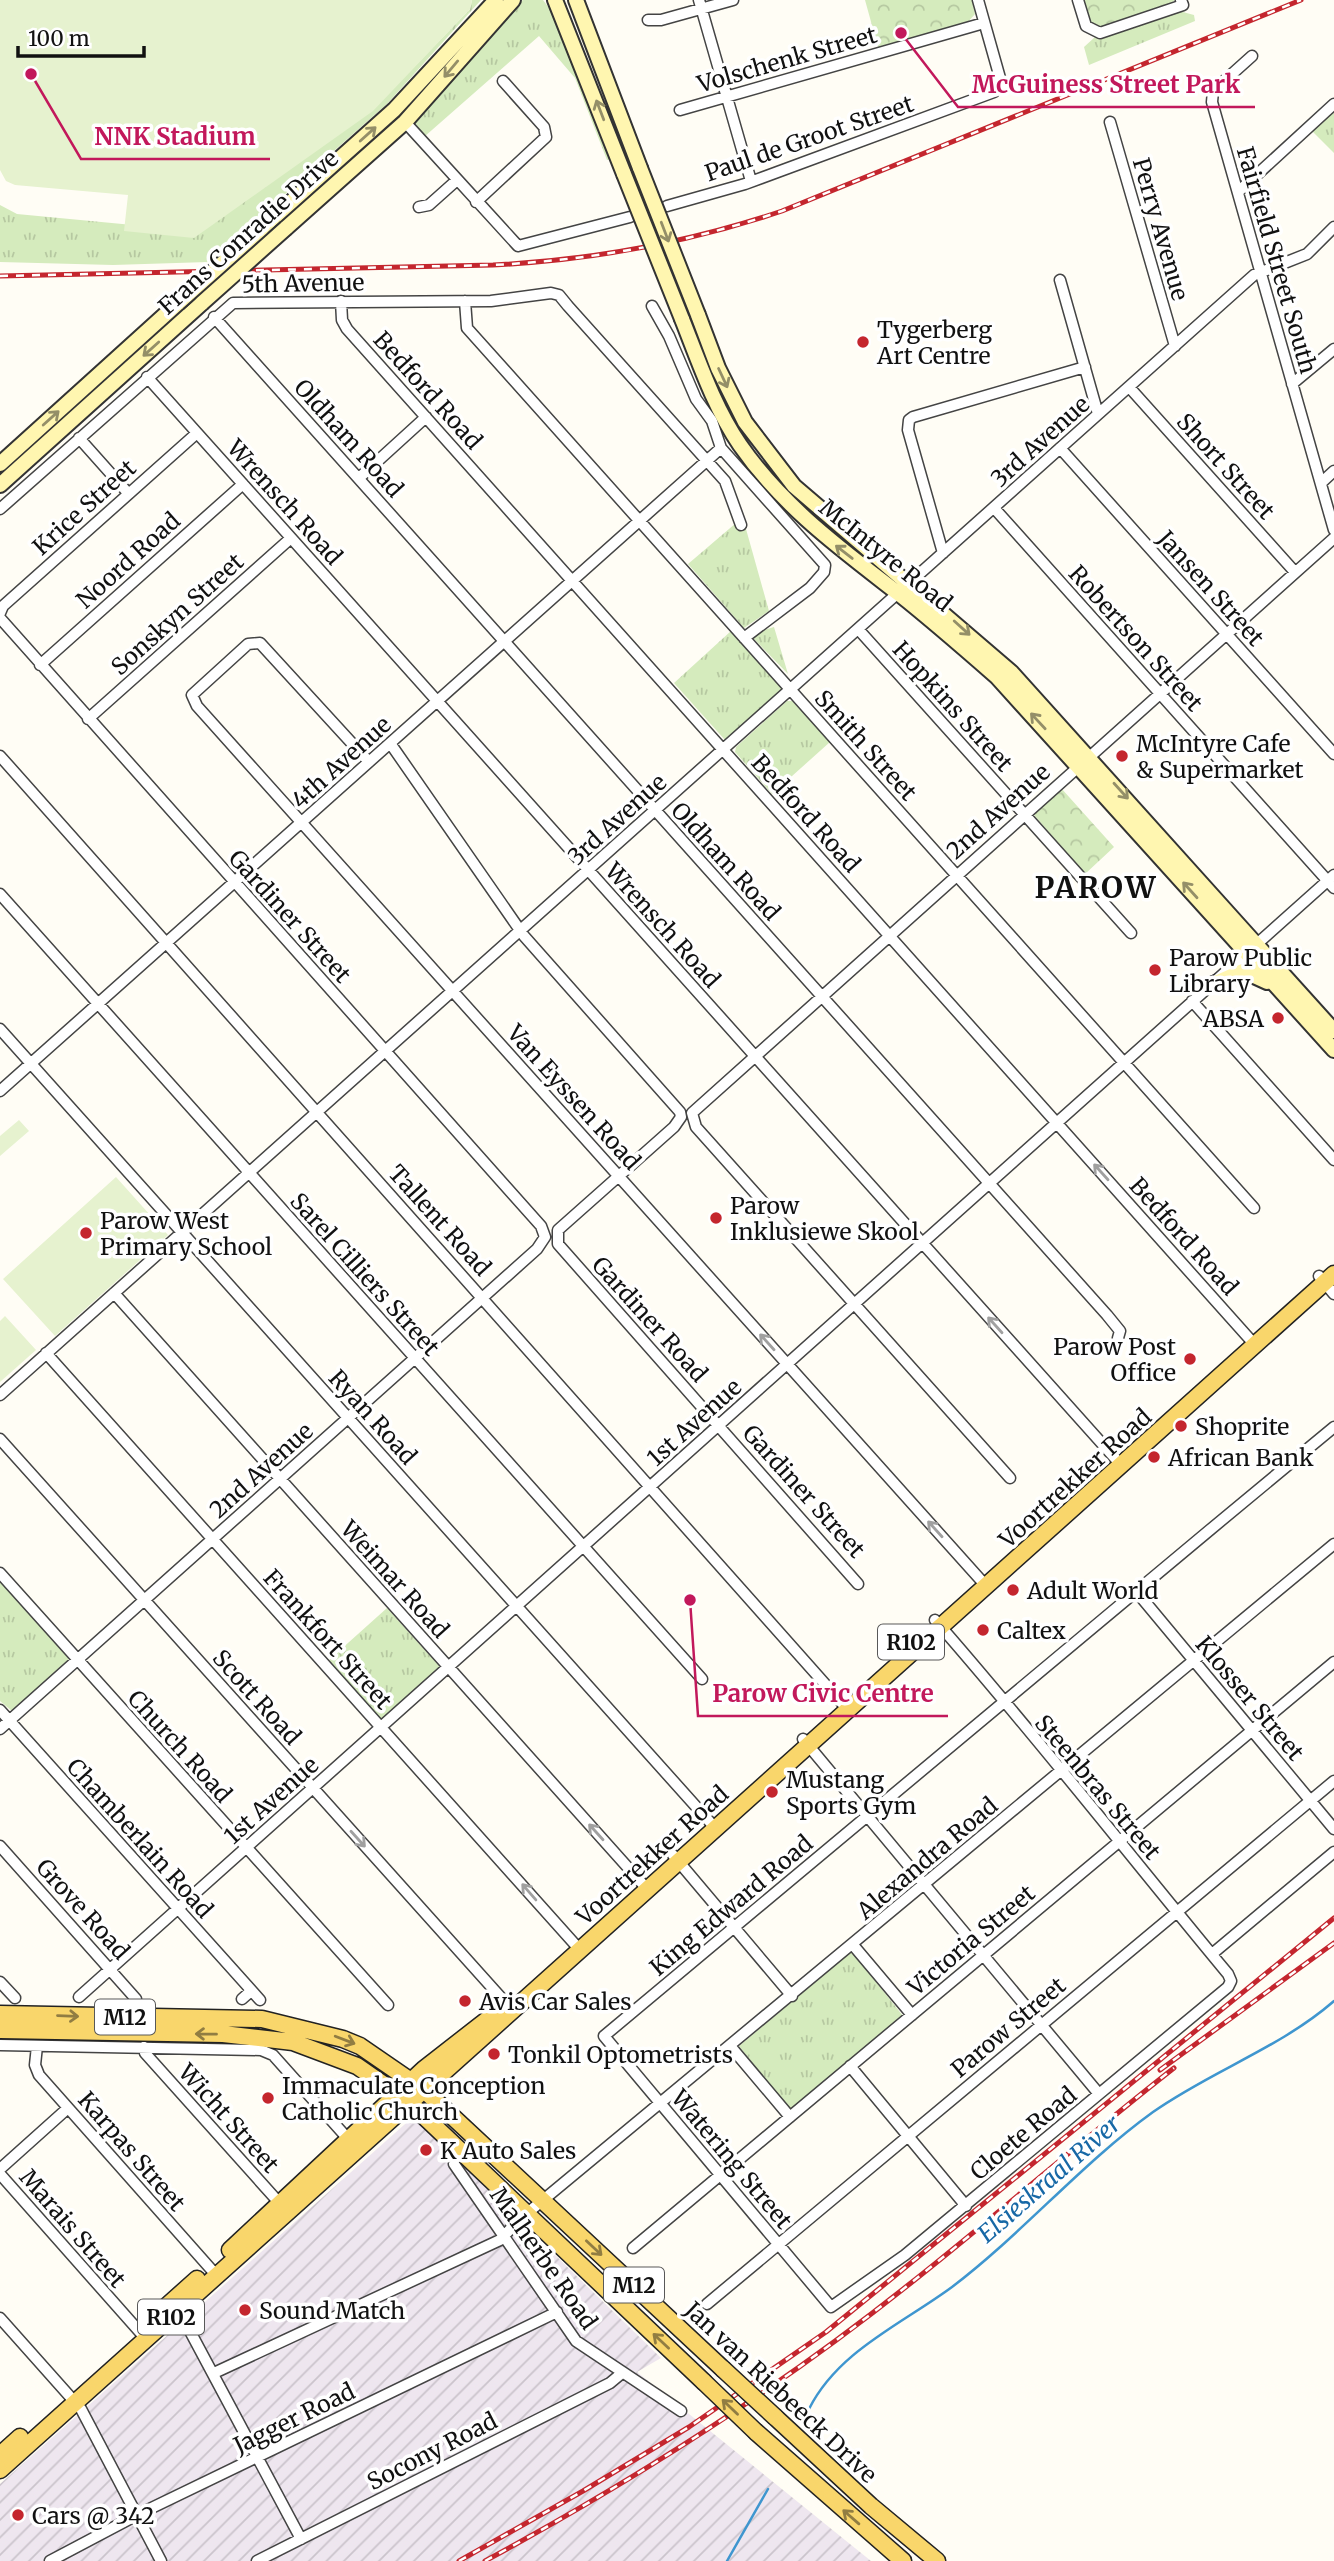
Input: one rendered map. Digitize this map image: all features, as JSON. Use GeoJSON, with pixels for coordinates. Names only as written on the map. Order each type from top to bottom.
{"type":"FeatureCollection","features":[{"type":"Feature","properties":{"kind":"main road","name":"Frans Conradie Drive"},"geometry":{"type":"LineString","coordinates":[[0,464],[394,110],[496,0]]}},
{"type":"Feature","properties":{"kind":"main road","name":"Frans Conradie Drive"},"geometry":{"type":"LineString","coordinates":[[0,485],[405,122],[513,0]]}},
{"type":"Feature","properties":{"kind":"main road","name":"McIntyre Road"},"geometry":{"type":"LineString","coordinates":[[555,0],[682,319],[717,403],[739,443],[766,478],[823,536],[904,589]]}},
{"type":"Feature","properties":{"kind":"main road","name":"McIntyre Road"},"geometry":{"type":"LineString","coordinates":[[576,0],[733,400],[772,460],[814,507],[1084,760],[1252,948],[1334,1031]]}},
{"type":"Feature","properties":{"kind":"main road","name":"McIntyre Road"},"geometry":{"type":"LineString","coordinates":[[1252,948],[1280,990],[1334,1050]]}},
{"type":"Feature","properties":{"kind":"main road"},"geometry":{"type":"LineString","coordinates":[[1209,986],[1245,971],[1280,990]]}},
{"type":"Feature","properties":{"kind":"main road","name":"Voortrekker Road"},"geometry":{"type":"LineString","coordinates":[[1,2463],[418,2085],[510,2008],[1253,1341],[1328,1282],[1334,1263]]}},
{"type":"Feature","properties":{"kind":"main road","name":"Voortrekker Road"},"geometry":{"type":"LineString","coordinates":[[418,2085],[474,2045],[510,2008]]}},
{"type":"Feature","properties":{"kind":"main road","name":"M12"},"geometry":{"type":"LineString","coordinates":[[0,2014],[262,2019],[343,2039],[381,2058],[418,2085]]}},
{"type":"Feature","properties":{"kind":"main road","name":"M12"},"geometry":{"type":"LineString","coordinates":[[0,2030],[223,2034],[293,2042],[357,2066],[405,2099]]}},
{"type":"Feature","properties":{"kind":"main road"},"geometry":{"type":"LineString","coordinates":[[453,2117],[440,2094],[441,2084],[464,2061],[474,2045]]}},
{"type":"Feature","properties":{"kind":"main road","name":"Jan van Riebeeck Drive"},"geometry":{"type":"LineString","coordinates":[[418,2085],[871,2506],[937,2561]]}},
{"type":"Feature","properties":{"kind":"main road","name":"Voortrekker Road"},"geometry":{"type":"LineString","coordinates":[[283,2208],[349,2140],[405,2099]]}},
{"type":"Feature","properties":{"kind":"main road","name":"Jan van Riebeeck Drive"},"geometry":{"type":"LineString","coordinates":[[405,2099],[756,2432],[903,2561]]}},
{"type":"Feature","properties":{"kind":"street"},"geometry":{"type":"LineString","coordinates":[[648,20],[661,20],[700,4],[733,0]]}},
{"type":"Feature","properties":{"kind":"street"},"geometry":{"type":"LineString","coordinates":[[978,0],[984,23]]}},
{"type":"Feature","properties":{"kind":"street"},"geometry":{"type":"LineString","coordinates":[[1078,0],[1086,26],[1100,33],[1182,2]]}},
{"type":"Feature","properties":{"kind":"street"},"geometry":{"type":"LineString","coordinates":[[700,4],[751,181]]}},
{"type":"Feature","properties":{"kind":"street","name":"Paul de Groot Street"},"geometry":{"type":"LineString","coordinates":[[667,206],[751,181],[991,94],[999,85],[984,23]]}},
{"type":"Feature","properties":{"kind":"street","name":"Volschenk Street"},"geometry":{"type":"LineString","coordinates":[[681,110],[984,23]]}},
{"type":"Feature","properties":{"kind":"street","name":"Fairfield Street South"},"geometry":{"type":"LineString","coordinates":[[1252,55],[1212,94],[1334,530]]}},
{"type":"Feature","properties":{"kind":"street"},"geometry":{"type":"LineString","coordinates":[[476,202],[546,137],[544,127],[503,81]]}},
{"type":"Feature","properties":{"kind":"street"},"geometry":{"type":"LineString","coordinates":[[1238,192],[1334,104]]}},
{"type":"Feature","properties":{"kind":"street"},"geometry":{"type":"LineString","coordinates":[[405,122],[512,242],[522,246],[630,217]]}},
{"type":"Feature","properties":{"kind":"street","name":"Perry Avenue"},"geometry":{"type":"LineString","coordinates":[[1110,122],[1175,346]]}},
{"type":"Feature","properties":{"kind":"street"},"geometry":{"type":"LineString","coordinates":[[419,207],[429,205],[457,180]]}},
{"type":"Feature","properties":{"kind":"street"},"geometry":{"type":"LineString","coordinates":[[1260,272],[1307,254],[1334,227]]}},
{"type":"Feature","properties":{"kind":"street","name":"3rd Avenue"},"geometry":{"type":"LineString","coordinates":[[0,1395],[1260,272]]}},
{"type":"Feature","properties":{"kind":"street"},"geometry":{"type":"LineString","coordinates":[[1060,280],[1098,414]]}},
{"type":"Feature","properties":{"kind":"street","name":"5th Avenue"},"geometry":{"type":"LineString","coordinates":[[0,509],[214,317],[230,305],[240,302],[465,301],[551,293],[559,295],[708,461]]}},
{"type":"Feature","properties":{"kind":"street","name":"Bedford Road"},"geometry":{"type":"LineString","coordinates":[[341,301],[342,320],[347,329],[1253,1341]]}},
{"type":"Feature","properties":{"kind":"street","name":"Smith Street"},"geometry":{"type":"LineString","coordinates":[[465,301],[467,328],[1254,1208]]}},
{"type":"Feature","properties":{"kind":"street"},"geometry":{"type":"LineString","coordinates":[[652,306],[669,336],[696,399],[712,421],[721,448],[825,565],[824,572],[810,587],[782,611],[771,614],[744,638]]}},
{"type":"Feature","properties":{"kind":"street","name":"Oldham Road"},"geometry":{"type":"LineString","coordinates":[[214,317],[1118,1328],[1118,1338]]}},
{"type":"Feature","properties":{"kind":"street"},"geometry":{"type":"LineString","coordinates":[[1292,384],[1334,349]]}},
{"type":"Feature","properties":{"kind":"street"},"geometry":{"type":"LineString","coordinates":[[943,553],[908,430],[909,420],[1085,368]]}},
{"type":"Feature","properties":{"kind":"street","name":"Wrensch Road"},"geometry":{"type":"LineString","coordinates":[[147,377],[1119,1463]]}},
{"type":"Feature","properties":{"kind":"street","name":"Short Street"},"geometry":{"type":"LineString","coordinates":[[1129,387],[1294,571]]}},
{"type":"Feature","properties":{"kind":"street"},"geometry":{"type":"LineString","coordinates":[[359,478],[426,417]]}},
{"type":"Feature","properties":{"kind":"street","name":"Krice Street"},"geometry":{"type":"LineString","coordinates":[[1,618],[3,606],[197,433]]}},
{"type":"Feature","properties":{"kind":"street"},"geometry":{"type":"LineString","coordinates":[[79,439],[128,494]]}},
{"type":"Feature","properties":{"kind":"street","name":"4th Avenue"},"geometry":{"type":"LineString","coordinates":[[0,1091],[721,448]]}},
{"type":"Feature","properties":{"kind":"street","name":"Jansen Street"},"geometry":{"type":"LineString","coordinates":[[1060,448],[1334,754]]}},
{"type":"Feature","properties":{"kind":"street"},"geometry":{"type":"LineString","coordinates":[[708,461],[728,485],[741,526]]}},
{"type":"Feature","properties":{"kind":"street"},"geometry":{"type":"LineString","coordinates":[[1321,483],[1334,471]]}},
{"type":"Feature","properties":{"kind":"street","name":"Noord Road"},"geometry":{"type":"LineString","coordinates":[[40,665],[243,484]]}},
{"type":"Feature","properties":{"kind":"street","name":"Robertson Street"},"geometry":{"type":"LineString","coordinates":[[994,508],[1332,882]]}},
{"type":"Feature","properties":{"kind":"street","name":"Sonskyn Street"},"geometry":{"type":"LineString","coordinates":[[88,719],[291,538]]}},
{"type":"Feature","properties":{"kind":"street","name":"2nd Avenue"},"geometry":{"type":"LineString","coordinates":[[0,1729],[1334,538]]}},
{"type":"Feature","properties":{"kind":"street","name":"Gardiner Street"},"geometry":{"type":"LineString","coordinates":[[1,618],[550,1237]]}},
{"type":"Feature","properties":{"kind":"street","name":"Hopkins Street"},"geometry":{"type":"LineString","coordinates":[[859,629],[1131,933]]}},
{"type":"Feature","properties":{"kind":"street","name":"Van Eyssen Road"},"geometry":{"type":"LineString","coordinates":[[369,762],[276,658],[257,642],[243,648],[194,692],[192,699],[984,1583]]}},
{"type":"Feature","properties":{"kind":"street"},"geometry":{"type":"LineString","coordinates":[[390,743],[520,930],[1010,1478]]}},
{"type":"Feature","properties":{"kind":"street","name":"Tallent Road"},"geometry":{"type":"LineString","coordinates":[[0,756],[846,1708]]}},
{"type":"Feature","properties":{"kind":"street","name":"1st Avenue"},"geometry":{"type":"LineString","coordinates":[[79,1997],[1192,1001],[1332,882]]}},
{"type":"Feature","properties":{"kind":"street","name":"Sarel Cilliers Street"},"geometry":{"type":"LineString","coordinates":[[0,894],[702,1679]]}},
{"type":"Feature","properties":{"kind":"street"},"geometry":{"type":"LineString","coordinates":[[1192,1001],[1334,1160]]}},
{"type":"Feature","properties":{"kind":"street","name":"Ryan Road"},"geometry":{"type":"LineString","coordinates":[[0,1029],[714,1826]]}},
{"type":"Feature","properties":{"kind":"street","name":"Gardiner Road"},"geometry":{"type":"LineString","coordinates":[[550,1237],[719,1425]]}},
{"type":"Feature","properties":{"kind":"street","name":"Weimar Road"},"geometry":{"type":"LineString","coordinates":[[114,1293],[645,1886]]}},
{"type":"Feature","properties":{"kind":"street","name":"Frankfort Street"},"geometry":{"type":"LineString","coordinates":[[46,1353],[577,1947]]}},
{"type":"Feature","properties":{"kind":"street","name":"Gardiner Street"},"geometry":{"type":"LineString","coordinates":[[719,1425],[858,1584]]}},
{"type":"Feature","properties":{"kind":"street","name":"King Edward Road"},"geometry":{"type":"LineString","coordinates":[[604,2036],[1334,1427]]}},
{"type":"Feature","properties":{"kind":"street","name":"Scott Road"},"geometry":{"type":"LineString","coordinates":[[0,1439],[510,2008]]}},
{"type":"Feature","properties":{"kind":"street","name":"Alexandra Road"},"geometry":{"type":"LineString","coordinates":[[214,2373],[504,2235],[1334,1544]]}},
{"type":"Feature","properties":{"kind":"street","name":"Church Road"},"geometry":{"type":"LineString","coordinates":[[0,1573],[388,2005]]}},
{"type":"Feature","properties":{"kind":"street","name":"Klosser Street"},"geometry":{"type":"LineString","coordinates":[[1136,1591],[1334,1829]]}},
{"type":"Feature","properties":{"kind":"street","name":"Steenbras Street"},"geometry":{"type":"LineString","coordinates":[[938,1624],[1231,1978]]}},
{"type":"Feature","properties":{"kind":"street","name":"Victoria Street"},"geometry":{"type":"LineString","coordinates":[[633,2248],[1334,1662]]}},
{"type":"Feature","properties":{"kind":"street","name":"Chamberlain Road"},"geometry":{"type":"LineString","coordinates":[[0,1710],[260,2000]]}},
{"type":"Feature","properties":{"kind":"street"},"geometry":{"type":"LineString","coordinates":[[806,1742],[1099,2094]]}},
{"type":"Feature","properties":{"kind":"street","name":"Parow Street"},"geometry":{"type":"LineString","coordinates":[[707,2304],[1334,1781]]}},
{"type":"Feature","properties":{"kind":"street","name":"Grove Road"},"geometry":{"type":"LineString","coordinates":[[0,1846],[136,1999]]}},
{"type":"Feature","properties":{"kind":"street"},"geometry":{"type":"LineString","coordinates":[[1212,1954],[1334,1852]]}},
{"type":"Feature","properties":{"kind":"street"},"geometry":{"type":"LineString","coordinates":[[676,1858],[792,1996]]}},
{"type":"Feature","properties":{"kind":"street"},"geometry":{"type":"LineString","coordinates":[[853,1945],[912,2015]]}},
{"type":"Feature","properties":{"kind":"street","name":"Cloete Road"},"geometry":{"type":"LineString","coordinates":[[831,2307],[905,2255],[966,2206],[1228,1987],[1231,1978]]}},
{"type":"Feature","properties":{"kind":"street"},"geometry":{"type":"LineString","coordinates":[[2,1989],[15,1998]]}},
{"type":"Feature","properties":{"kind":"street"},"geometry":{"type":"LineString","coordinates":[[242,1999],[251,1991]]}},
{"type":"Feature","properties":{"kind":"street","name":"Watering Street"},"geometry":{"type":"LineString","coordinates":[[604,2036],[831,2307]]}},
{"type":"Feature","properties":{"kind":"street"},"geometry":{"type":"LineString","coordinates":[[0,2045],[268,2052],[349,2140]]}},
{"type":"Feature","properties":{"kind":"street","name":"Karpas Street"},"geometry":{"type":"LineString","coordinates":[[37,2046],[36,2070],[213,2272]]}},
{"type":"Feature","properties":{"kind":"street","name":"Wicht Street"},"geometry":{"type":"LineString","coordinates":[[144,2047],[145,2053],[283,2208]]}},
{"type":"Feature","properties":{"kind":"street"},"geometry":{"type":"LineString","coordinates":[[731,2047],[790,2117]]}},
{"type":"Feature","properties":{"kind":"street"},"geometry":{"type":"LineString","coordinates":[[850,2066],[966,2206]]}},
{"type":"Feature","properties":{"kind":"street"},"geometry":{"type":"LineString","coordinates":[[0,2171],[68,2108]]}},
{"type":"Feature","properties":{"kind":"street","name":"Malherbe Road"},"geometry":{"type":"LineString","coordinates":[[454,2164],[576,2341],[681,2411]]}},
{"type":"Feature","properties":{"kind":"street","name":"Marais Street"},"geometry":{"type":"LineString","coordinates":[[0,2171],[142,2335]]}},
{"type":"Feature","properties":{"kind":"street"},"geometry":{"type":"LineString","coordinates":[[176,2305],[301,2539]]}},
{"type":"Feature","properties":{"kind":"street","name":"Jagger Road"},"geometry":{"type":"LineString","coordinates":[[50,2561],[137,2515],[557,2312]]}},
{"type":"Feature","properties":{"kind":"street"},"geometry":{"type":"LineString","coordinates":[[0,2318],[72,2398],[161,2561]]}},
{"type":"Feature","properties":{"kind":"street","name":"Socony Road"},"geometry":{"type":"LineString","coordinates":[[257,2561],[610,2383],[622,2373]]}},
{"type":"Feature","properties":{"kind":"shaded area"},"geometry":{"type":"Polygon","coordinates":[[[413,2117],[661,2358],[637,2372],[871,2561],[0,2561],[0,2484],[413,2117]]]}},
{"type":"Feature","properties":{"kind":"green space"},"geometry":{"type":"Polygon","coordinates":[[[0,0],[472,0],[470,9],[373,111],[194,238],[124,231],[128,195],[15,185],[6,181],[0,170],[0,0]]]}},
{"type":"Feature","properties":{"kind":"green space"},"geometry":{"type":"Polygon","coordinates":[[[472,0],[481,0],[387,104],[208,262],[113,265],[0,262],[0,205],[17,214],[175,229],[335,134],[416,65],[470,9],[472,0]]]}},
{"type":"Feature","properties":{"kind":"green space"},"geometry":{"type":"Polygon","coordinates":[[[523,0],[543,0],[554,14],[610,159],[607,160],[575,78],[539,36],[424,137],[414,121],[513,7],[523,0]]]}},
{"type":"Feature","properties":{"kind":"green space"},"geometry":{"type":"Polygon","coordinates":[[[865,0],[972,0],[975,14],[968,22],[878,47],[865,0]]]}},
{"type":"Feature","properties":{"kind":"green space"},"geometry":{"type":"Polygon","coordinates":[[[1084,0],[1175,0],[1168,5],[1101,29],[1089,24],[1084,0]]]}},
{"type":"Feature","properties":{"kind":"green space"},"geometry":{"type":"Polygon","coordinates":[[[1179,11],[1194,15],[1195,21],[1089,65],[1084,47],[1095,37],[1179,11]]]}},
{"type":"Feature","properties":{"kind":"green space"},"geometry":{"type":"Polygon","coordinates":[[[1334,112],[1334,153],[1312,131],[1334,112]]]}},
{"type":"Feature","properties":{"kind":"green space"},"geometry":{"type":"Polygon","coordinates":[[[736,523],[738,531],[746,529],[769,611],[744,628],[688,564],[736,523]]]}},
{"type":"Feature","properties":{"kind":"green space"},"geometry":{"type":"Polygon","coordinates":[[[774,627],[788,674],[753,638],[757,632],[774,627]]]}},
{"type":"Feature","properties":{"kind":"green space"},"geometry":{"type":"Polygon","coordinates":[[[731,631],[782,687],[780,693],[725,740],[674,683],[731,631]]]}},
{"type":"Feature","properties":{"kind":"green space"},"geometry":{"type":"Polygon","coordinates":[[[787,701],[792,701],[830,742],[772,794],[735,752],[736,747],[787,701]]]}},
{"type":"Feature","properties":{"kind":"green space"},"geometry":{"type":"Polygon","coordinates":[[[1061,788],[1114,847],[1085,874],[1034,815],[1061,788]]]}},
{"type":"Feature","properties":{"kind":"green space"},"geometry":{"type":"Polygon","coordinates":[[[19,1120],[29,1131],[0,1156],[0,1136],[19,1120]]]}},
{"type":"Feature","properties":{"kind":"green space"},"geometry":{"type":"Polygon","coordinates":[[[116,1177],[168,1235],[55,1336],[3,1279],[116,1177]]]}},
{"type":"Feature","properties":{"kind":"green space"},"geometry":{"type":"Polygon","coordinates":[[[5,1316],[36,1350],[0,1382],[0,1321],[5,1316]]]}},
{"type":"Feature","properties":{"kind":"green space"},"geometry":{"type":"Polygon","coordinates":[[[0,1581],[69,1659],[12,1711],[0,1701],[0,1581]]]}},
{"type":"Feature","properties":{"kind":"green space"},"geometry":{"type":"Polygon","coordinates":[[[387,1608],[440,1667],[381,1719],[329,1660],[387,1608]]]}},
{"type":"Feature","properties":{"kind":"green space"},"geometry":{"type":"Polygon","coordinates":[[[853,1953],[903,2016],[792,2108],[788,2108],[739,2046],[853,1953]]]}},
{"type":"Feature","properties":{"kind":"waterway","name":"Elsieskraal River"},"geometry":{"type":"LineString","coordinates":[[809,2409],[821,2389],[854,2355],[978,2266],[1127,2132],[1175,2097],[1268,2046],[1313,2018],[1334,2001]]}},
{"type":"Feature","properties":{"kind":"waterway","name":"Elsieskraal River"},"geometry":{"type":"LineString","coordinates":[[727,2561],[768,2489]]}},
{"type":"Feature","properties":{"kind":"railway"},"geometry":{"type":"LineString","coordinates":[[0,276],[493,265],[567,259],[675,241],[782,211],[1301,0]]}},
{"type":"Feature","properties":{"kind":"railway"},"geometry":{"type":"LineString","coordinates":[[459,2561],[689,2427],[826,2332],[1334,1918]]}},
{"type":"Feature","properties":{"kind":"railway"},"geometry":{"type":"LineString","coordinates":[[1160,2070],[1334,1943]]}},
{"type":"Feature","properties":{"kind":"railway"},"geometry":{"type":"LineString","coordinates":[[485,2561],[649,2467],[806,2362],[941,2259],[1174,2068]]}},
{"type":"Feature","properties":{"kind":"place","name":"McGuiness Street Park"},"geometry":{"type":"Point","coordinates":[901,33]}},
{"type":"Feature","properties":{"kind":"place","name":"NNK Stadium"},"geometry":{"type":"Point","coordinates":[31,74]}},
{"type":"Feature","properties":{"kind":"place","name":"Tygerberg Art Centre"},"geometry":{"type":"Point","coordinates":[863,342]}},
{"type":"Feature","properties":{"kind":"place","name":"McIntyre Cafe & Supermarket"},"geometry":{"type":"Point","coordinates":[1122,756]}},
{"type":"Feature","properties":{"kind":"place","name":"Parow Public Library"},"geometry":{"type":"Point","coordinates":[1155,970]}},
{"type":"Feature","properties":{"kind":"place","name":"ABSA"},"geometry":{"type":"Point","coordinates":[1278,1018]}},
{"type":"Feature","properties":{"kind":"place","name":"Parow Inklusiewe Skool"},"geometry":{"type":"Point","coordinates":[716,1218]}},
{"type":"Feature","properties":{"kind":"place","name":"Parow West Primary School"},"geometry":{"type":"Point","coordinates":[86,1233]}},
{"type":"Feature","properties":{"kind":"place","name":"Parow Post Office"},"geometry":{"type":"Point","coordinates":[1190,1359]}},
{"type":"Feature","properties":{"kind":"place","name":"Shoprite"},"geometry":{"type":"Point","coordinates":[1181,1426]}},
{"type":"Feature","properties":{"kind":"place","name":"African Bank"},"geometry":{"type":"Point","coordinates":[1154,1457]}},
{"type":"Feature","properties":{"kind":"place","name":"Adult World"},"geometry":{"type":"Point","coordinates":[1013,1590]}},
{"type":"Feature","properties":{"kind":"place","name":"Parow Civic Centre"},"geometry":{"type":"Point","coordinates":[690,1600]}},
{"type":"Feature","properties":{"kind":"place","name":"Caltex"},"geometry":{"type":"Point","coordinates":[983,1630]}},
{"type":"Feature","properties":{"kind":"place","name":"Mustang Sports Gym"},"geometry":{"type":"Point","coordinates":[772,1792]}},
{"type":"Feature","properties":{"kind":"place","name":"Avis Car Sales"},"geometry":{"type":"Point","coordinates":[465,2001]}},
{"type":"Feature","properties":{"kind":"place","name":"Tonkil Optometrists"},"geometry":{"type":"Point","coordinates":[494,2054]}},
{"type":"Feature","properties":{"kind":"place","name":"Immaculate Conception Catholic Church"},"geometry":{"type":"Point","coordinates":[268,2098]}},
{"type":"Feature","properties":{"kind":"place","name":"K Auto Sales"},"geometry":{"type":"Point","coordinates":[426,2150]}},
{"type":"Feature","properties":{"kind":"place","name":"Sound Match"},"geometry":{"type":"Point","coordinates":[245,2310]}},
{"type":"Feature","properties":{"kind":"place","name":"Cars @ 342"},"geometry":{"type":"Point","coordinates":[18,2515]}},
{"type":"Feature","properties":{"kind":"district","name":"PAROW"},"geometry":{"type":"Point","coordinates":[1096,887]}}]}
